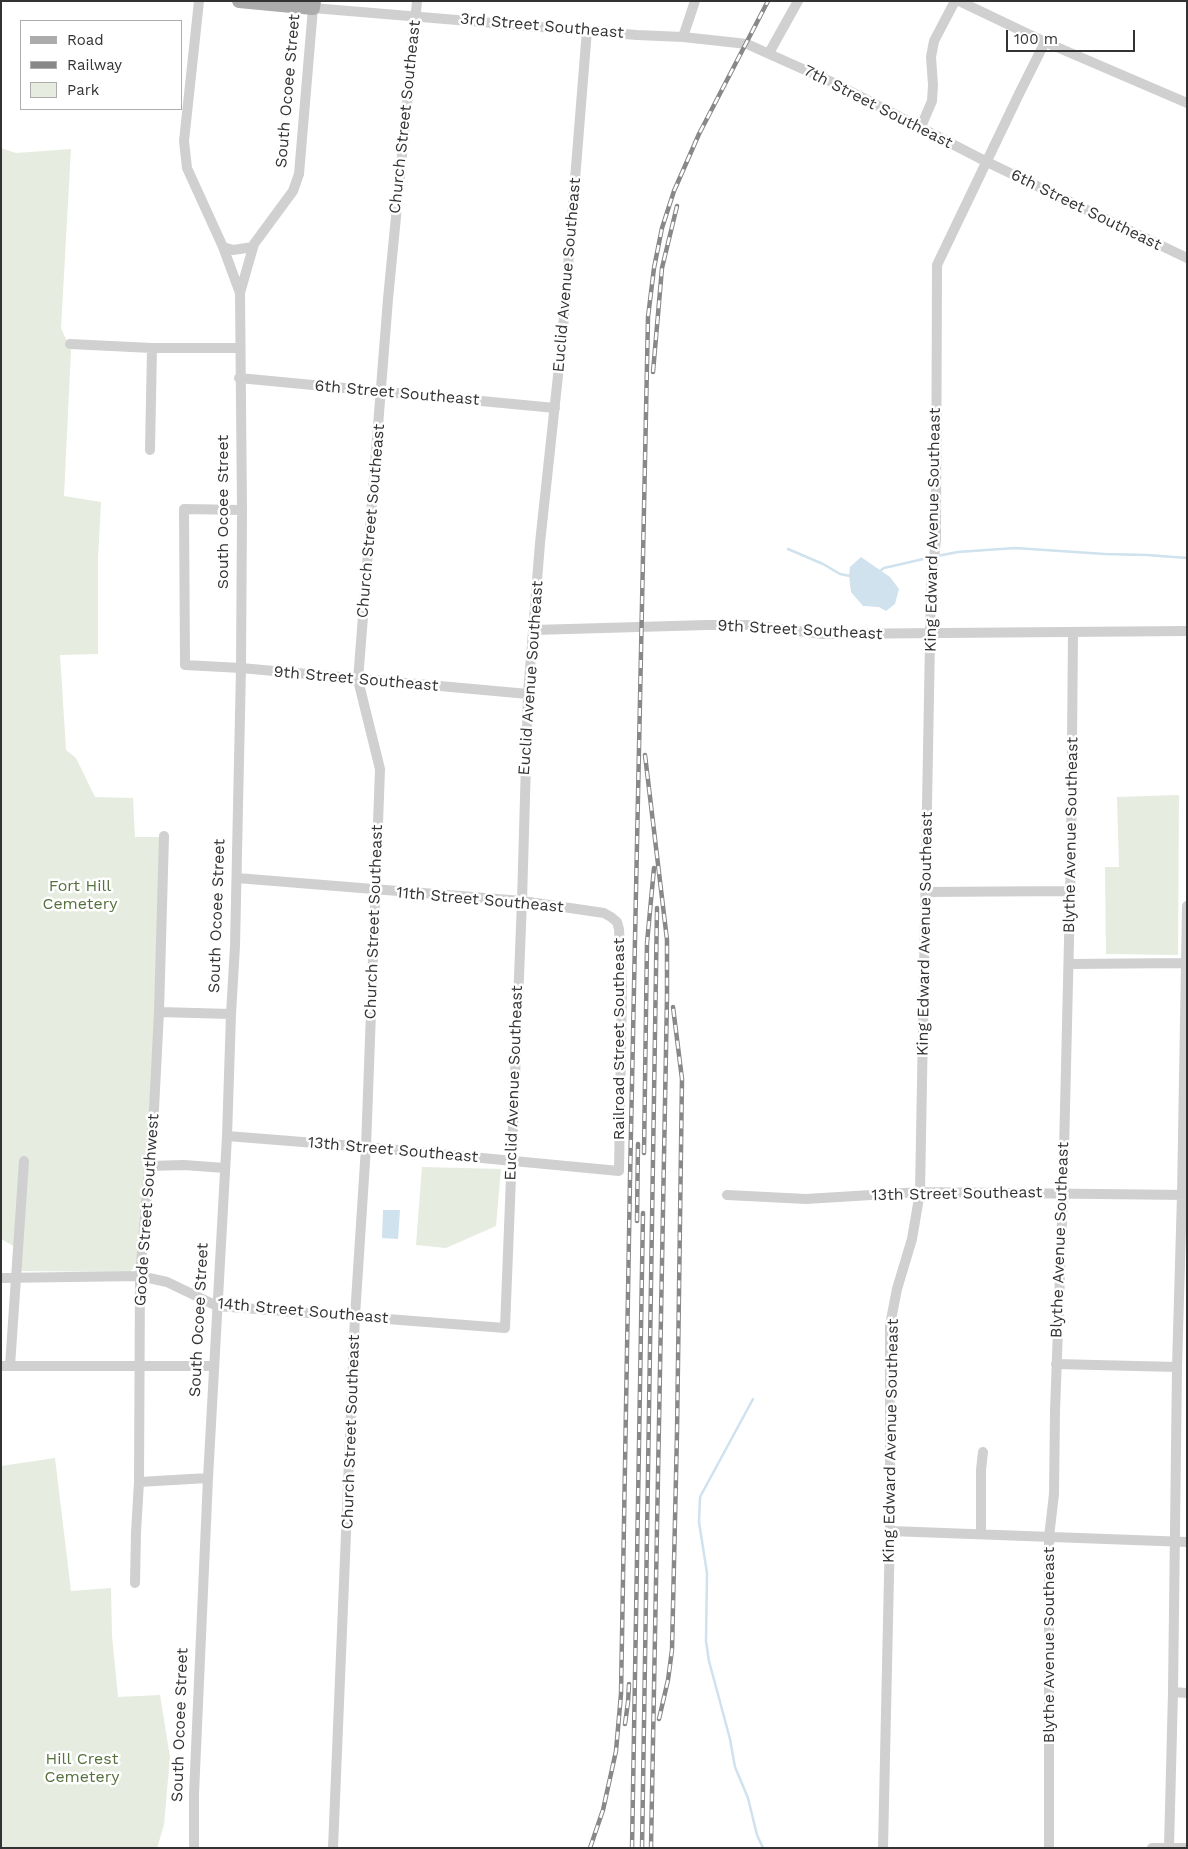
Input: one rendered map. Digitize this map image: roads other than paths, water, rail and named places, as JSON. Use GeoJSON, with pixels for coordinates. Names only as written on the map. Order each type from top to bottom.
{"type":"FeatureCollection","features":[{"type":"Feature","properties":{"kind":"main road"},"geometry":{"type":"LineString","coordinates":[[239,1],[313,4]]}},
{"type":"Feature","properties":{"kind":"street"},"geometry":{"type":"LineString","coordinates":[[199,1],[184,141],[187,168],[224,247],[240,293]]}},
{"type":"Feature","properties":{"kind":"street","name":"Church Street Southeast"},"geometry":{"type":"LineString","coordinates":[[333,1848],[355,1316],[366,1147],[380,769],[358,680],[388,299],[417,1]]}},
{"type":"Feature","properties":{"kind":"street"},"geometry":{"type":"LineString","coordinates":[[683,37],[695,1]]}},
{"type":"Feature","properties":{"kind":"street"},"geometry":{"type":"LineString","coordinates":[[769,53],[798,1]]}},
{"type":"Feature","properties":{"kind":"street"},"geometry":{"type":"LineString","coordinates":[[920,128],[932,101],[931,57],[934,41],[954,1]]}},
{"type":"Feature","properties":{"kind":"street"},"geometry":{"type":"LineString","coordinates":[[959,1],[1045,42],[1187,103]]}},
{"type":"Feature","properties":{"kind":"street","name":"3rd Street Southeast"},"geometry":{"type":"LineString","coordinates":[[313,4],[415,15],[683,37],[746,44],[769,53]]}},
{"type":"Feature","properties":{"kind":"street","name":"South Ocoee Street"},"geometry":{"type":"LineString","coordinates":[[194,1848],[194,1794],[208,1478],[227,1136],[235,946],[241,668],[240,293],[253,248],[293,191],[298,174],[313,4]]}},
{"type":"Feature","properties":{"kind":"street","name":"Euclid Avenue Southeast"},"geometry":{"type":"LineString","coordinates":[[505,1328],[522,902],[528,694],[540,544],[556,408],[587,30]]}},
{"type":"Feature","properties":{"kind":"street","name":"King Edward Avenue Southeast"},"geometry":{"type":"LineString","coordinates":[[883,1848],[890,1531],[890,1325],[897,1290],[912,1239],[920,1192],[931,585],[936,540],[937,265],[1045,42]]}},
{"type":"Feature","properties":{"kind":"street","name":"7th Street Southeast"},"geometry":{"type":"LineString","coordinates":[[769,53],[986,162]]}},
{"type":"Feature","properties":{"kind":"street","name":"6th Street Southeast"},"geometry":{"type":"LineString","coordinates":[[986,162],[1187,258]]}},
{"type":"Feature","properties":{"kind":"street"},"geometry":{"type":"LineString","coordinates":[[224,247],[233,250],[253,248]]}},
{"type":"Feature","properties":{"kind":"street"},"geometry":{"type":"LineString","coordinates":[[70,344],[152,348],[239,348]]}},
{"type":"Feature","properties":{"kind":"street"},"geometry":{"type":"LineString","coordinates":[[150,450],[152,348]]}},
{"type":"Feature","properties":{"kind":"street","name":"6th Street Southeast"},"geometry":{"type":"LineString","coordinates":[[239,378],[556,408]]}},
{"type":"Feature","properties":{"kind":"street","name":"9th Street Southeast"},"geometry":{"type":"LineString","coordinates":[[242,510],[184,509],[185,665],[241,668],[528,694]]}},
{"type":"Feature","properties":{"kind":"street","name":"9th Street Southeast"},"geometry":{"type":"LineString","coordinates":[[534,630],[750,625],[822,634],[1187,631]]}},
{"type":"Feature","properties":{"kind":"street","name":"Blythe Avenue Southeast"},"geometry":{"type":"LineString","coordinates":[[1048,1848],[1049,1537],[1054,1494],[1056,1364],[1063,1193],[1073,632]]}},
{"type":"Feature","properties":{"kind":"street","name":"Goode Street Southwest"},"geometry":{"type":"LineString","coordinates":[[134,1583],[140,1482],[140,1276],[154,1109],[164,836]]}},
{"type":"Feature","properties":{"kind":"street","name":"11th Street Southeast"},"geometry":{"type":"LineString","coordinates":[[236,878],[522,902],[604,914]]}},
{"type":"Feature","properties":{"kind":"street"},"geometry":{"type":"LineString","coordinates":[[926,892],[1069,892]]}},
{"type":"Feature","properties":{"kind":"street"},"geometry":{"type":"LineString","coordinates":[[1169,1847],[1173,1692],[1181,1542],[1177,1367],[1184,1195],[1187,906]]}},
{"type":"Feature","properties":{"kind":"street","name":"Railroad Street Southeast"},"geometry":{"type":"LineString","coordinates":[[604,914],[612,917],[617,922],[621,957],[619,1171]]}},
{"type":"Feature","properties":{"kind":"street"},"geometry":{"type":"LineString","coordinates":[[1068,964],[1186,963]]}},
{"type":"Feature","properties":{"kind":"street"},"geometry":{"type":"LineString","coordinates":[[159,1012],[231,1014]]}},
{"type":"Feature","properties":{"kind":"street","name":"13th Street Southeast"},"geometry":{"type":"LineString","coordinates":[[227,1136],[619,1171]]}},
{"type":"Feature","properties":{"kind":"street"},"geometry":{"type":"LineString","coordinates":[[24,1161],[17,1278],[6,1366],[214,1366]]}},
{"type":"Feature","properties":{"kind":"street"},"geometry":{"type":"LineString","coordinates":[[149,1166],[184,1165],[225,1168]]}},
{"type":"Feature","properties":{"kind":"street","name":"13th Street Southeast"},"geometry":{"type":"LineString","coordinates":[[727,1195],[806,1200],[920,1192],[1184,1195]]}},
{"type":"Feature","properties":{"kind":"street","name":"14th Street Southeast"},"geometry":{"type":"LineString","coordinates":[[1,1278],[140,1276],[167,1282],[217,1306],[505,1328]]}},
{"type":"Feature","properties":{"kind":"street"},"geometry":{"type":"LineString","coordinates":[[1056,1364],[1177,1367]]}},
{"type":"Feature","properties":{"kind":"street"},"geometry":{"type":"LineString","coordinates":[[981,1534],[981,1470],[983,1452]]}},
{"type":"Feature","properties":{"kind":"street"},"geometry":{"type":"LineString","coordinates":[[140,1482],[208,1478]]}},
{"type":"Feature","properties":{"kind":"street"},"geometry":{"type":"LineString","coordinates":[[890,1531],[1181,1542]]}},
{"type":"Feature","properties":{"kind":"street"},"geometry":{"type":"LineString","coordinates":[[1173,1692],[1187,1693]]}},
{"type":"Feature","properties":{"kind":"street"},"geometry":{"type":"LineString","coordinates":[[1152,1848],[1187,1848]]}},
{"type":"Feature","properties":{"kind":"water"},"geometry":{"type":"Polygon","coordinates":[[[861,557],[890,577],[899,589],[895,604],[886,611],[879,607],[863,606],[851,592],[850,567],[861,557]]]}},
{"type":"Feature","properties":{"kind":"water"},"geometry":{"type":"Polygon","coordinates":[[[383,1210],[400,1210],[398,1239],[382,1238],[383,1210]]]}},
{"type":"Feature","properties":{"kind":"waterway"},"geometry":{"type":"LineString","coordinates":[[937,556],[958,552],[1015,548],[1187,558]]}},
{"type":"Feature","properties":{"kind":"waterway"},"geometry":{"type":"LineString","coordinates":[[788,549],[823,564],[840,574],[850,576]]}},
{"type":"Feature","properties":{"kind":"waterway"},"geometry":{"type":"LineString","coordinates":[[880,571],[884,568],[932,557]]}},
{"type":"Feature","properties":{"kind":"waterway"},"geometry":{"type":"LineString","coordinates":[[753,1399],[700,1497],[699,1522],[707,1573],[706,1641],[709,1661],[730,1739],[735,1767],[748,1798],[757,1835],[763,1848]]}},
{"type":"Feature","properties":{"kind":"railway"},"geometry":{"type":"LineString","coordinates":[[590,1848],[603,1810],[616,1751],[621,1694],[648,317],[654,268],[662,228],[674,191],[699,134],[768,1]]}},
{"type":"Feature","properties":{"kind":"railway"},"geometry":{"type":"LineString","coordinates":[[653,372],[662,268],[677,206]]}},
{"type":"Feature","properties":{"kind":"railway"},"geometry":{"type":"LineString","coordinates":[[645,755],[667,940],[651,1848]]}},
{"type":"Feature","properties":{"kind":"railway"},"geometry":{"type":"LineString","coordinates":[[644,1153],[647,943],[654,868]]}},
{"type":"Feature","properties":{"kind":"railway"},"geometry":{"type":"LineString","coordinates":[[642,1848],[657,908]]}},
{"type":"Feature","properties":{"kind":"railway"},"geometry":{"type":"LineString","coordinates":[[659,1719],[668,1680],[672,1650],[677,1433],[682,1079],[673,1007]]}},
{"type":"Feature","properties":{"kind":"railway"},"geometry":{"type":"LineString","coordinates":[[637,1221],[638,1144]]}},
{"type":"Feature","properties":{"kind":"railway"},"geometry":{"type":"LineString","coordinates":[[632,1848],[643,1213]]}},
{"type":"Feature","properties":{"kind":"railway"},"geometry":{"type":"LineString","coordinates":[[625,1724],[629,1684]]}},
{"type":"Feature","properties":{"kind":"park label","name":"Fort Hill Cemetery"},"geometry":{"type":"Point","coordinates":[80,895]}},
{"type":"Feature","properties":{"kind":"park label","name":"Hill Crest Cemetery"},"geometry":{"type":"Point","coordinates":[82,1768]}}]}
